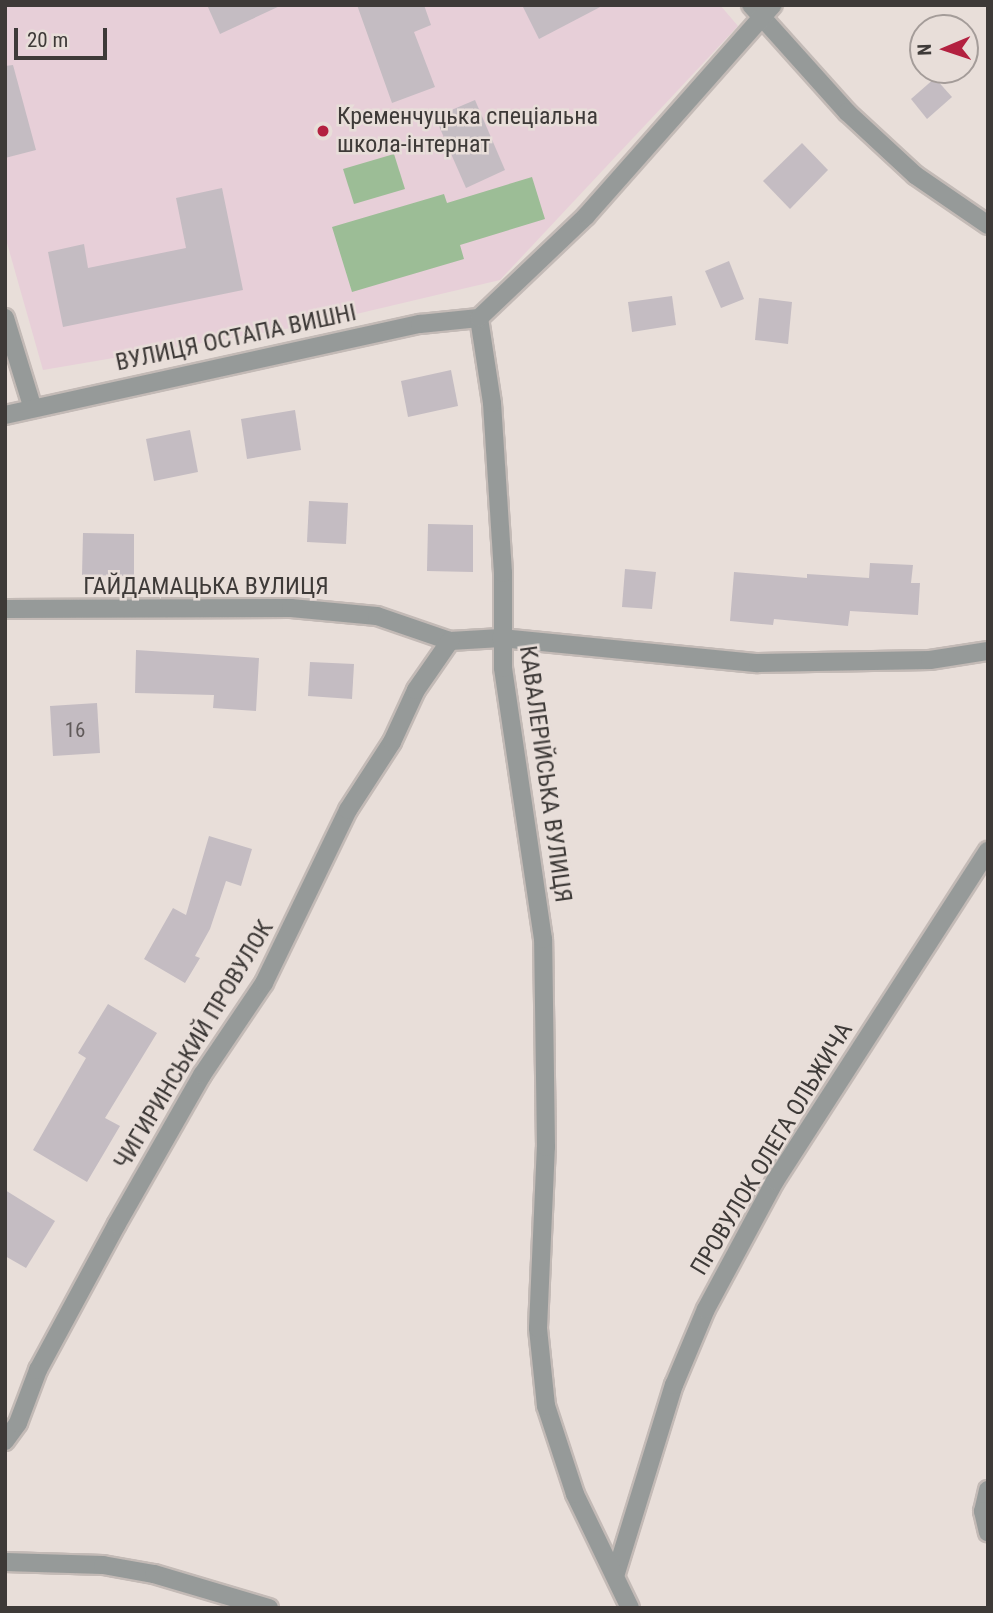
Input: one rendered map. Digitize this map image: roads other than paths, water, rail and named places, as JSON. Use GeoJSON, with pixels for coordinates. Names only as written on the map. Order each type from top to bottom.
{"type":"FeatureCollection","features":[{"type":"Feature","properties":{"kind":"street"},"geometry":{"type":"LineString","coordinates":[[479,318],[586,216],[762,9],[848,113],[915,175],[988,225]]}},
{"type":"Feature","properties":{"kind":"street"},"geometry":{"type":"LineString","coordinates":[[5,318],[32,407]]}},
{"type":"Feature","properties":{"kind":"street","name":"ВУЛИЦЯ ОСТАПА ВИШНІ"},"geometry":{"type":"LineString","coordinates":[[5,415],[420,324],[479,318]]}},
{"type":"Feature","properties":{"kind":"street","name":"КАВАЛЕРІЙСЬКА ВУЛИЦЯ"},"geometry":{"type":"LineString","coordinates":[[479,318],[492,403],[503,573],[501,638],[543,939],[546,1147],[538,1328],[546,1406],[575,1494],[631,1608]]}},
{"type":"Feature","properties":{"kind":"street","name":"ГАЙДАМАЦЬКА ВУЛИЦЯ"},"geometry":{"type":"LineString","coordinates":[[5,609],[291,608],[377,616],[450,641],[501,638],[758,663],[930,660],[988,651]]}},
{"type":"Feature","properties":{"kind":"street","name":"ЧИГИРИНСЬКИЙ ПРОВУЛОК"},"geometry":{"type":"LineString","coordinates":[[5,1441],[18,1423],[38,1370],[117,1224],[202,1076],[264,983],[348,810],[391,742],[416,690],[450,641]]}},
{"type":"Feature","properties":{"kind":"street","name":"ПРОВУЛОК ОЛЕГА ОЛЬЖИЧА"},"geometry":{"type":"LineString","coordinates":[[615,1573],[674,1385],[706,1308],[775,1181],[988,851]]}},
{"type":"Feature","properties":{"kind":"street"},"geometry":{"type":"LineString","coordinates":[[988,1490],[983,1511],[988,1532]]}},
{"type":"Feature","properties":{"kind":"street"},"geometry":{"type":"LineString","coordinates":[[5,1562],[103,1565],[154,1574],[269,1608]]}},
{"type":"Feature","properties":{"kind":"place","name":"Кременчуцька спеціальна школа-інтернат"},"geometry":{"type":"Point","coordinates":[323,131]}}]}
